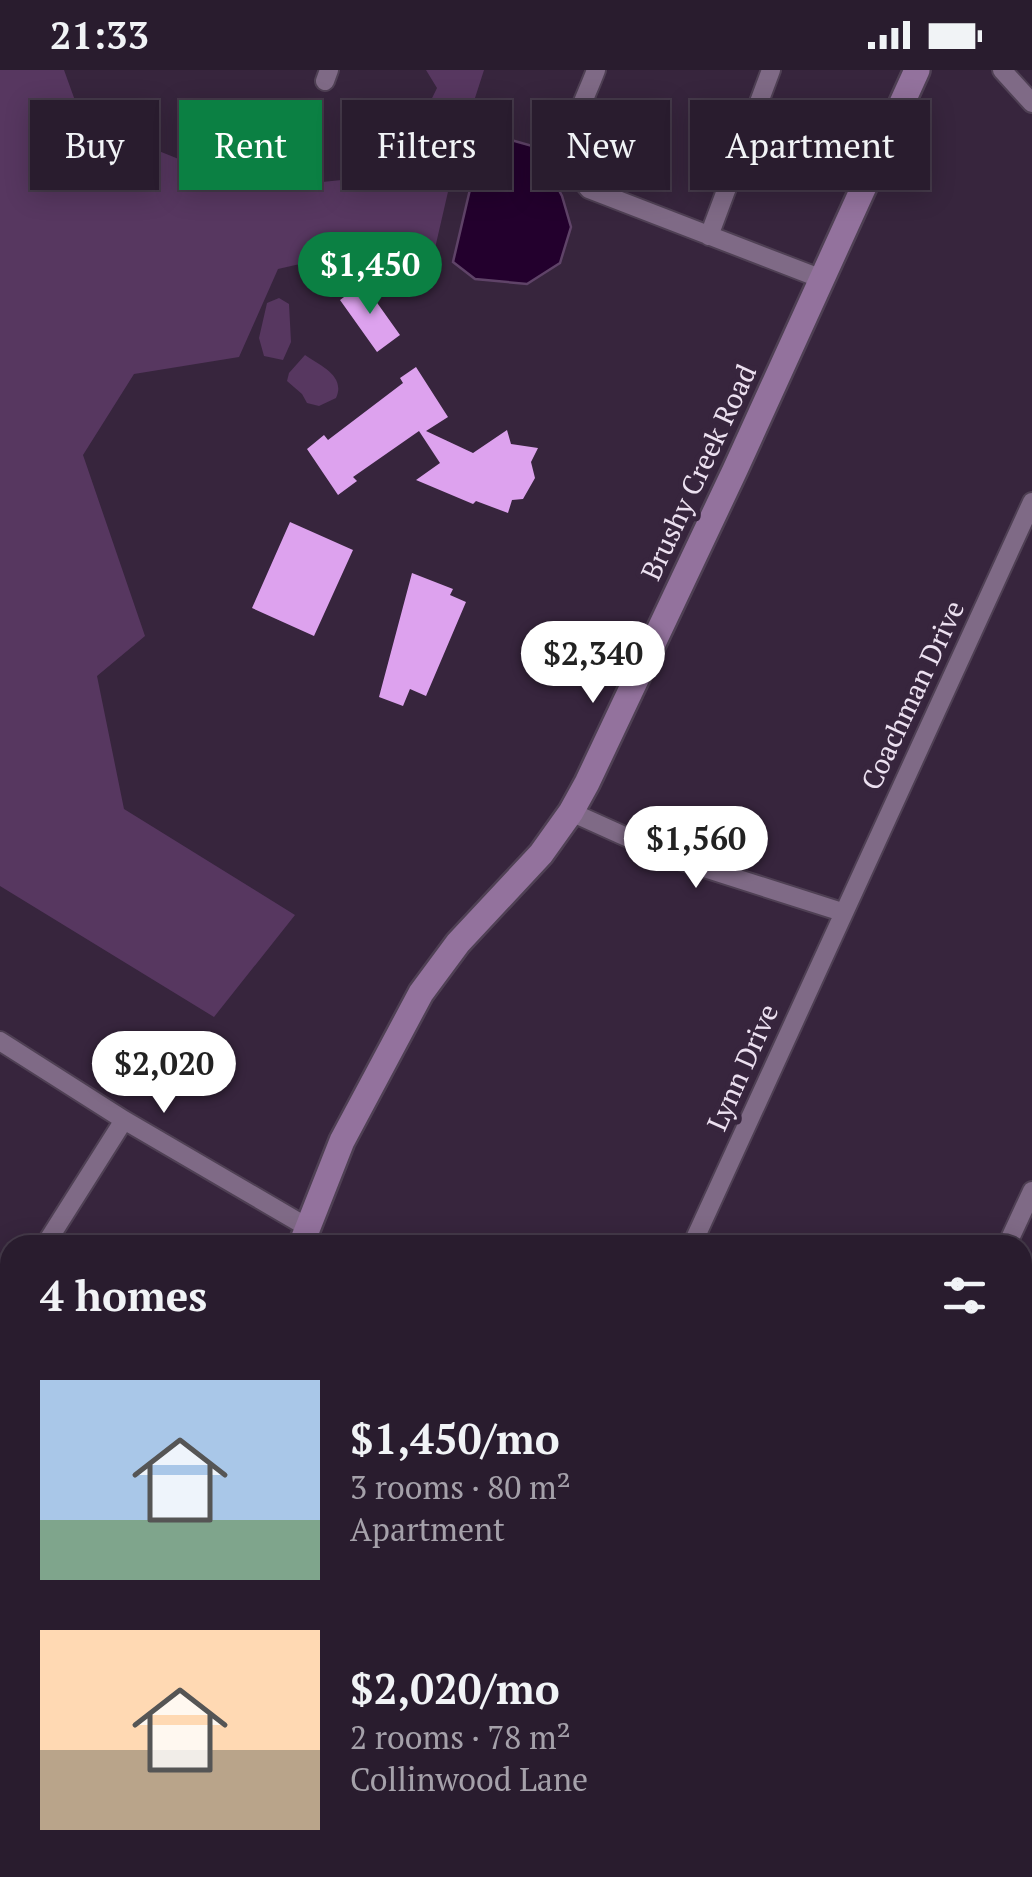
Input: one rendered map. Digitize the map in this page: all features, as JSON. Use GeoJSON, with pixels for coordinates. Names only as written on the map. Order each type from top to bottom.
{"type":"FeatureCollection","features":[{"type":"Feature","properties":{"kind":"street"},"geometry":{"type":"LineString","coordinates":[[596,70],[570,149],[574,169],[589,189],[822,278]]}},
{"type":"Feature","properties":{"kind":"street"},"geometry":{"type":"LineString","coordinates":[[709,236],[771,70]]}},
{"type":"Feature","properties":{"kind":"street","name":"Brushy Creek Road"},"geometry":{"type":"LineString","coordinates":[[304,1235],[342,1141],[422,993],[458,944],[541,854],[571,812],[736,470],[917,70]]}},
{"type":"Feature","properties":{"kind":"street"},"geometry":{"type":"LineString","coordinates":[[1002,70],[1032,104]]}},
{"type":"Feature","properties":{"kind":"street","name":"Coachman Drive"},"geometry":{"type":"LineString","coordinates":[[842,912],[1032,502]]}},
{"type":"Feature","properties":{"kind":"street"},"geometry":{"type":"LineString","coordinates":[[571,812],[673,858],[842,912]]}},
{"type":"Feature","properties":{"kind":"street","name":"Lynn Drive"},"geometry":{"type":"LineString","coordinates":[[697,1235],[842,912]]}},
{"type":"Feature","properties":{"kind":"street"},"geometry":{"type":"LineString","coordinates":[[0,1041],[302,1235]]}},
{"type":"Feature","properties":{"kind":"street"},"geometry":{"type":"LineString","coordinates":[[51,1235],[124,1120]]}},
{"type":"Feature","properties":{"kind":"street"},"geometry":{"type":"LineString","coordinates":[[1012,1235],[1032,1191]]}},
{"type":"Feature","properties":{"kind":"shaded area"},"geometry":{"type":"Polygon","coordinates":[[[0,70],[64,70],[75,100],[30,100],[30,190],[159,190],[159,151],[179,159],[179,190],[322,190],[322,182],[342,180],[342,190],[448,190],[430,270],[374,247],[278,269],[239,357],[134,374],[83,455],[145,636],[97,676],[124,809],[295,915],[214,1017],[0,886],[0,70]]]}},
{"type":"Feature","properties":{"kind":"shaded area"},"geometry":{"type":"Polygon","coordinates":[[[426,70],[484,70],[474,100],[431,100],[437,88],[426,70]]]}},
{"type":"Feature","properties":{"kind":"shaded area"},"geometry":{"type":"Polygon","coordinates":[[[512,140],[532,146],[532,190],[559,190],[571,227],[560,263],[527,284],[475,279],[453,262],[470,190],[512,190],[512,140]]]}},
{"type":"Feature","properties":{"kind":"shaded area"},"geometry":{"type":"Polygon","coordinates":[[[279,298],[289,304],[291,342],[283,360],[264,356],[259,338],[267,303],[279,298]]]}},
{"type":"Feature","properties":{"kind":"shaded area"},"geometry":{"type":"Polygon","coordinates":[[[305,355],[335,378],[336,398],[319,406],[307,403],[287,381],[305,355]]]}},
{"type":"Feature","properties":{"kind":"building"},"geometry":{"type":"Polygon","coordinates":[[[363,283],[400,335],[377,352],[340,300],[363,283]]]}},
{"type":"Feature","properties":{"kind":"building"},"geometry":{"type":"Polygon","coordinates":[[[416,367],[448,417],[426,431],[473,453],[507,430],[511,444],[538,448],[531,462],[535,478],[523,499],[512,500],[508,513],[476,501],[473,504],[416,480],[440,463],[419,431],[353,477],[357,481],[338,495],[307,449],[324,435],[328,440],[403,383],[400,378],[416,367]]]}},
{"type":"Feature","properties":{"kind":"building"},"geometry":{"type":"Polygon","coordinates":[[[290,522],[353,550],[314,636],[252,608],[290,522]]]}},
{"type":"Feature","properties":{"kind":"building"},"geometry":{"type":"Polygon","coordinates":[[[412,573],[453,589],[450,595],[466,602],[426,696],[410,689],[403,706],[379,697],[412,573]]]}}]}
